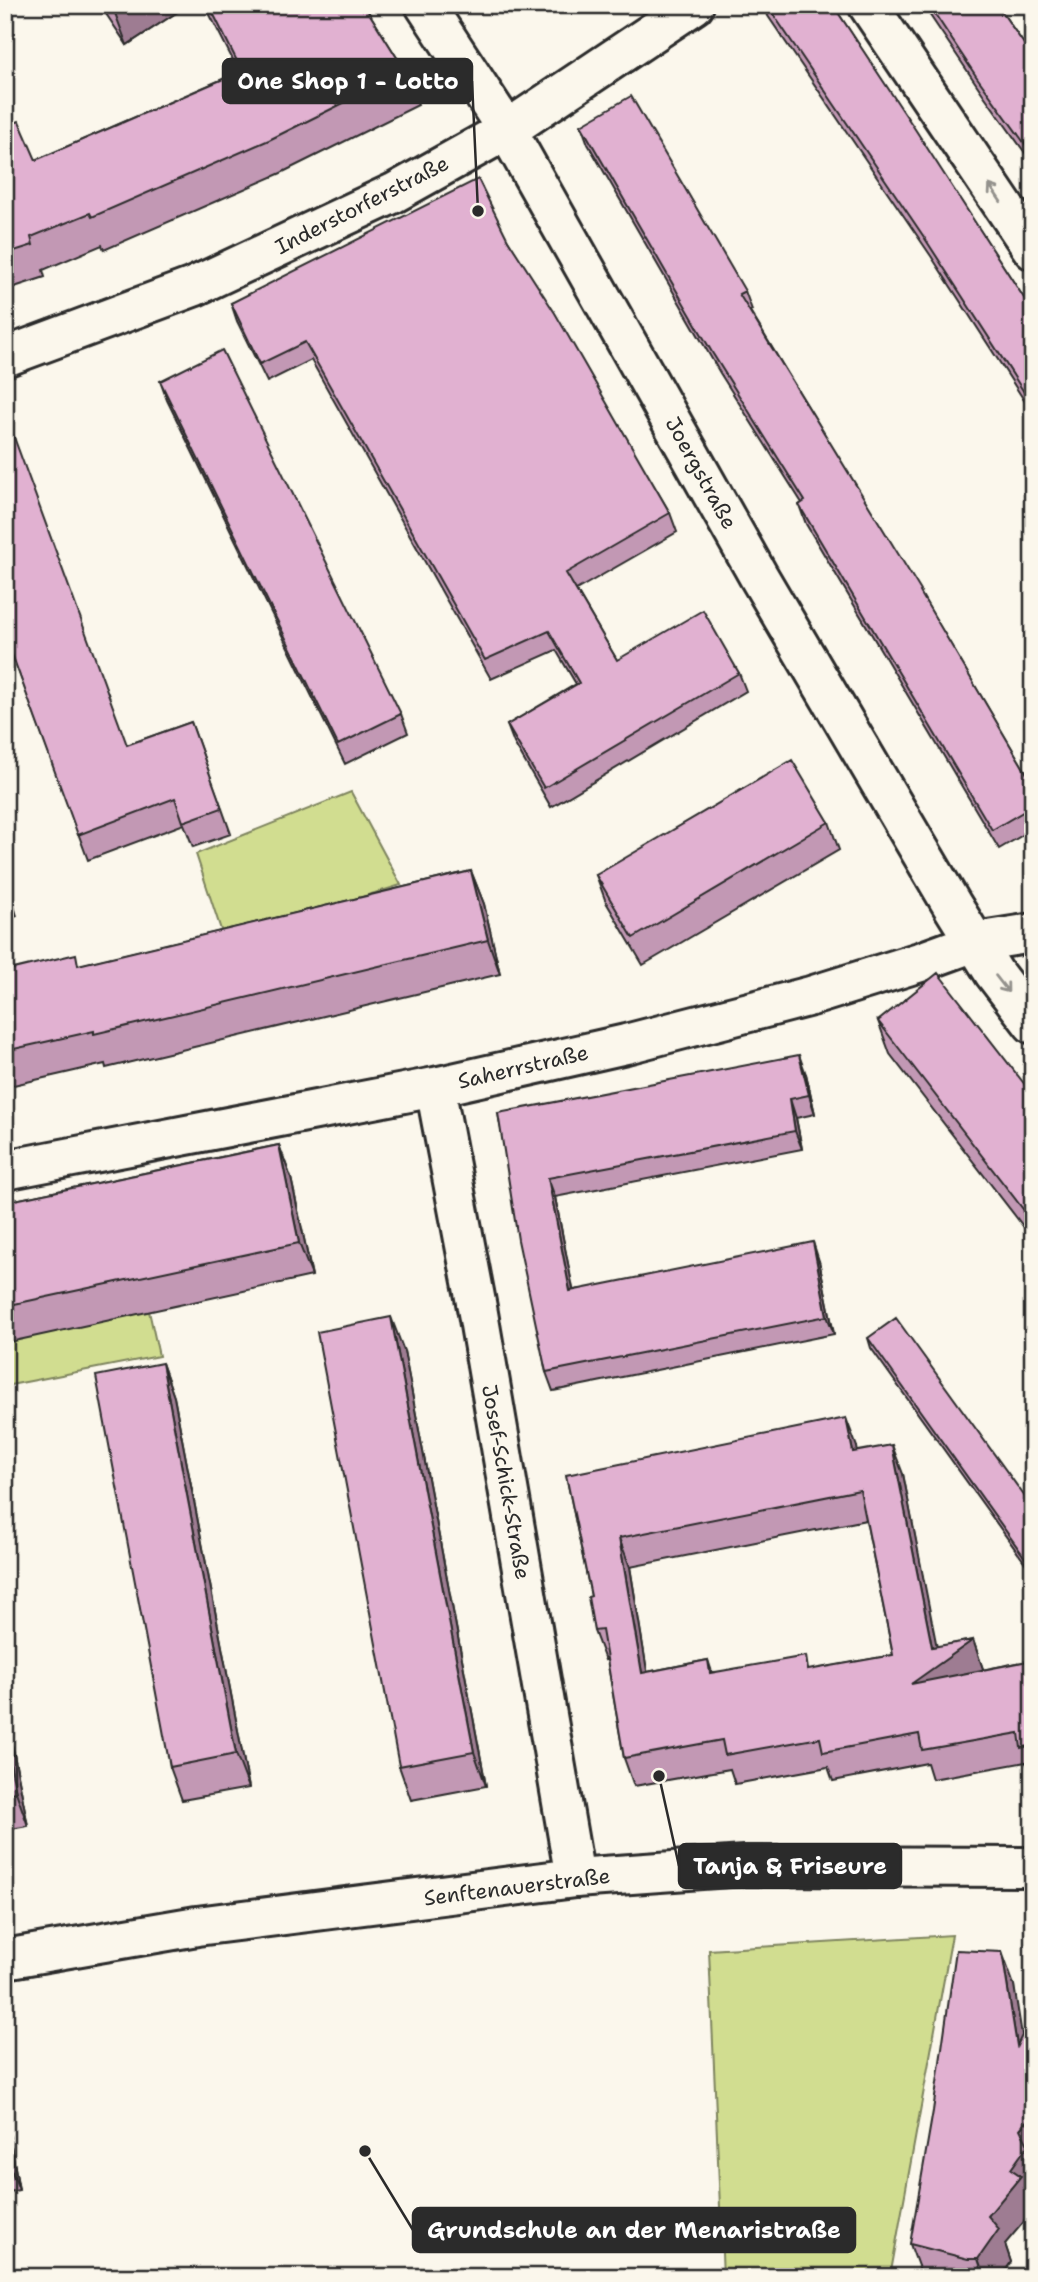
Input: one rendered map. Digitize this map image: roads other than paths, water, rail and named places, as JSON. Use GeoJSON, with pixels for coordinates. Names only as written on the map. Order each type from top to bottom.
{"type":"FeatureCollection","features":[{"type":"Feature","properties":{"kind":"street","name":"Joergstraße"},"geometry":{"type":"LineString","coordinates":[[425,5],[507,130],[759,577],[975,942],[994,973],[1033,1024]]}},
{"type":"Feature","properties":{"kind":"street","name":"Inderstorferstraße"},"geometry":{"type":"LineString","coordinates":[[5,357],[202,283],[394,193],[507,130],[694,5]]}},
{"type":"Feature","properties":{"kind":"street"},"geometry":{"type":"LineString","coordinates":[[869,5],[1033,250]]}},
{"type":"Feature","properties":{"kind":"street","name":"Saherrstraße"},"geometry":{"type":"LineString","coordinates":[[5,1170],[435,1087],[663,1035],[811,996],[975,942],[1033,933]]}},
{"type":"Feature","properties":{"kind":"street","name":"Josef-Schick-Straße"},"geometry":{"type":"LineString","coordinates":[[435,1087],[478,1313],[575,1878]]}},
{"type":"Feature","properties":{"kind":"street","name":"Senftenauerstraße"},"geometry":{"type":"LineString","coordinates":[[5,1959],[197,1926],[575,1878],[744,1866],[1033,1867]]}},
{"type":"Feature","properties":{"kind":"place","name":"One Shop 1 - Lotto"},"geometry":{"type":"Point","coordinates":[478,211]}},
{"type":"Feature","properties":{"kind":"place","name":"Tanja & Friseure"},"geometry":{"type":"Point","coordinates":[659,1776]}},
{"type":"Feature","properties":{"kind":"place","name":"Grundschule an der Menaristraße"},"geometry":{"type":"Point","coordinates":[365,2151]}}]}
